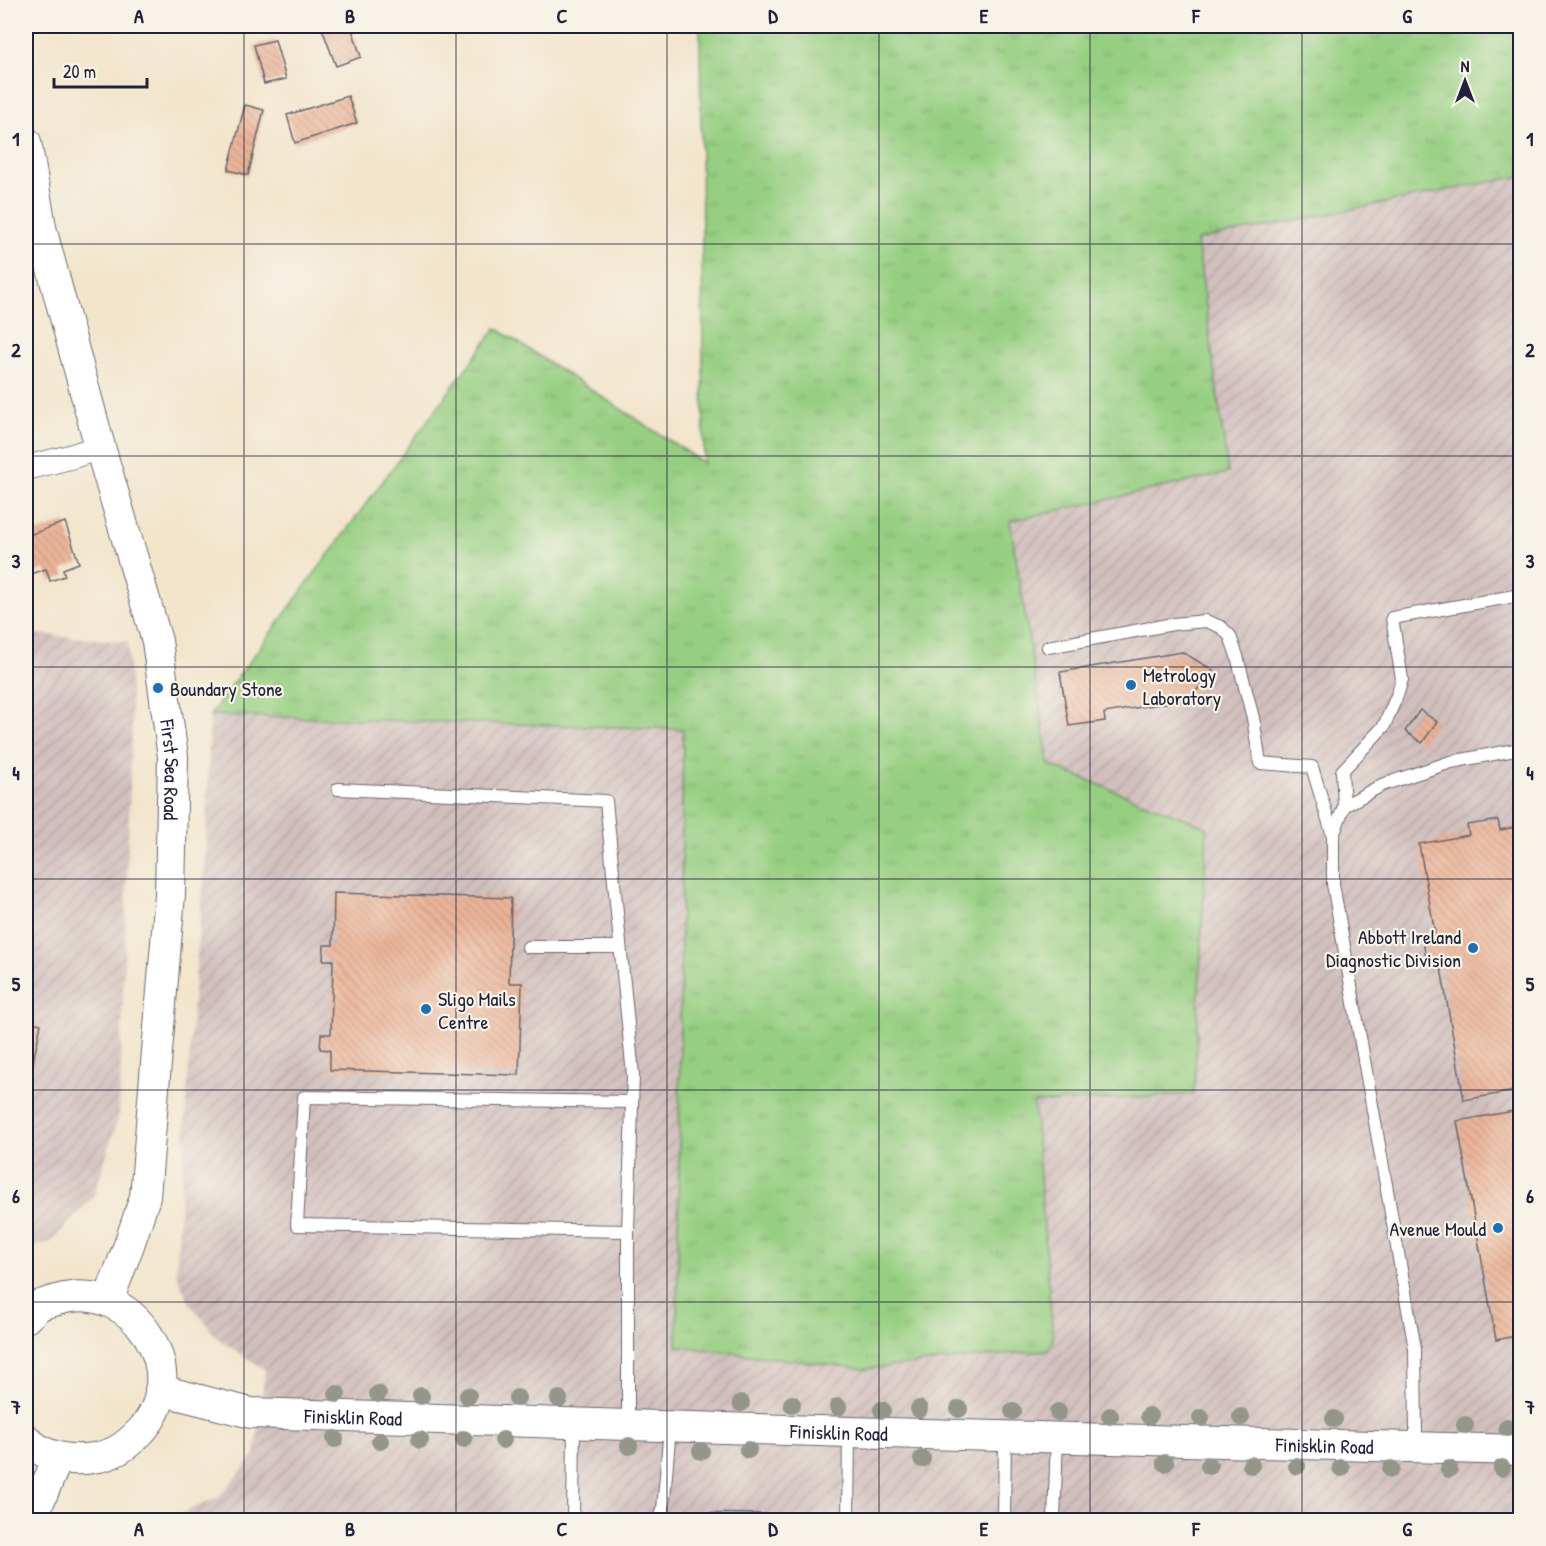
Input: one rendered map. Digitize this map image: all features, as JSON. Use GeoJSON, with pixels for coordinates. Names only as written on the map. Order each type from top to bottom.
{"type":"FeatureCollection","features":[{"type":"Feature","properties":{"kind":"street","name":"First Sea Road"},"geometry":{"type":"LineString","coordinates":[[26,142],[42,232],[100,447],[157,641],[173,757],[170,894],[144,1197],[108,1301]]}},
{"type":"Feature","properties":{"kind":"street"},"geometry":{"type":"LineString","coordinates":[[26,468],[100,447]]}},
{"type":"Feature","properties":{"kind":"street"},"geometry":{"type":"LineString","coordinates":[[26,1440],[58,1458],[79,1460],[104,1456],[126,1445],[147,1424],[156,1407],[160,1390],[160,1366],[151,1338],[137,1320],[108,1301],[85,1296],[66,1297],[30,1309]]}},
{"type":"Feature","properties":{"kind":"street","name":"Finisklin Road"},"geometry":{"type":"LineString","coordinates":[[160,1390],[251,1413],[1521,1450]]}},
{"type":"Feature","properties":{"kind":"street"},"geometry":{"type":"LineString","coordinates":[[31,1521],[58,1458]]}},
{"type":"Feature","properties":{"kind":"lane"},"geometry":{"type":"LineString","coordinates":[[1333,836],[1344,806],[1342,771],[1384,726],[1402,679],[1392,618],[1521,595]]}},
{"type":"Feature","properties":{"kind":"lane"},"geometry":{"type":"LineString","coordinates":[[1048,647],[1173,624],[1206,621],[1221,627],[1230,636],[1237,656],[1253,718],[1260,763],[1312,767],[1333,836],[1333,884],[1415,1349],[1416,1430],[1414,1447]]}},
{"type":"Feature","properties":{"kind":"lane"},"geometry":{"type":"LineString","coordinates":[[1344,806],[1382,785],[1451,762],[1521,749]]}},
{"type":"Feature","properties":{"kind":"lane"},"geometry":{"type":"LineString","coordinates":[[338,789],[606,801],[633,1075],[628,1231],[628,1425]]}},
{"type":"Feature","properties":{"kind":"lane"},"geometry":{"type":"LineString","coordinates":[[528,947],[620,947]]}},
{"type":"Feature","properties":{"kind":"lane"},"geometry":{"type":"LineString","coordinates":[[628,1231],[297,1225],[304,1098],[632,1102]]}},
{"type":"Feature","properties":{"kind":"lane"},"geometry":{"type":"LineString","coordinates":[[573,1521],[574,1423]]}},
{"type":"Feature","properties":{"kind":"lane"},"geometry":{"type":"LineString","coordinates":[[660,1521],[663,1510],[670,1426]]}},
{"type":"Feature","properties":{"kind":"lane"},"geometry":{"type":"LineString","coordinates":[[848,1521],[849,1432]]}},
{"type":"Feature","properties":{"kind":"lane"},"geometry":{"type":"LineString","coordinates":[[1004,1521],[1005,1436]]}},
{"type":"Feature","properties":{"kind":"lane"},"geometry":{"type":"LineString","coordinates":[[1054,1521],[1057,1437]]}},
{"type":"Feature","properties":{"kind":"shaded area"},"geometry":{"type":"Polygon","coordinates":[[[1520,176],[1520,1520],[167,1520],[219,1497],[255,1455],[265,1370],[217,1338],[189,1302],[176,1273],[193,1001],[205,865],[210,715],[683,729],[677,1346],[1053,1341],[1034,1103],[1207,828],[1049,765],[1010,521],[1228,473],[1197,239],[1520,176]]]}},
{"type":"Feature","properties":{"kind":"shaded area"},"geometry":{"type":"Polygon","coordinates":[[[26,633],[128,642],[132,726],[119,1116],[94,1195],[52,1241],[26,1250],[26,633]]]}},
{"type":"Feature","properties":{"kind":"green space"},"geometry":{"type":"Polygon","coordinates":[[[700,26],[1520,26],[1520,176],[1197,240],[1228,473],[1010,521],[1049,765],[1207,827],[1194,1094],[1034,1103],[1053,1341],[1048,1350],[865,1369],[677,1346],[683,729],[210,715],[496,328],[704,463],[700,26]]]}},
{"type":"Feature","properties":{"kind":"building"},"geometry":{"type":"Polygon","coordinates":[[[321,26],[351,26],[361,57],[336,66],[321,26]]]}},
{"type":"Feature","properties":{"kind":"building"},"geometry":{"type":"Polygon","coordinates":[[[275,40],[286,79],[264,84],[254,45],[275,40]]]}},
{"type":"Feature","properties":{"kind":"building"},"geometry":{"type":"Polygon","coordinates":[[[348,96],[357,123],[295,143],[287,115],[348,96]]]}},
{"type":"Feature","properties":{"kind":"building"},"geometry":{"type":"Polygon","coordinates":[[[245,105],[264,110],[248,175],[228,170],[245,105]]]}},
{"type":"Feature","properties":{"kind":"building"},"geometry":{"type":"Polygon","coordinates":[[[65,522],[79,563],[63,569],[65,576],[50,581],[46,569],[30,574],[26,559],[26,536],[65,522]]]}},
{"type":"Feature","properties":{"kind":"building","name":"Metrology Laboratory"},"geometry":{"type":"Polygon","coordinates":[[[1182,652],[1213,670],[1190,699],[1104,713],[1105,721],[1069,726],[1060,672],[1182,652]]]}},
{"type":"Feature","properties":{"kind":"building"},"geometry":{"type":"Polygon","coordinates":[[[1420,710],[1437,722],[1422,743],[1405,731],[1420,710]]]}},
{"type":"Feature","properties":{"kind":"building","name":"Abbott Ireland Diagnostic Division"},"geometry":{"type":"Polygon","coordinates":[[[1498,820],[1500,830],[1520,826],[1520,1090],[1464,1100],[1440,962],[1427,964],[1422,935],[1435,933],[1419,844],[1469,835],[1467,825],[1498,820]]]}},
{"type":"Feature","properties":{"kind":"building","name":"Sligo Mails Centre"},"geometry":{"type":"Polygon","coordinates":[[[334,893],[511,898],[509,983],[522,983],[519,1075],[330,1070],[330,1050],[320,1049],[321,1034],[331,1034],[333,960],[323,960],[324,945],[333,945],[334,893]]]}},
{"type":"Feature","properties":{"kind":"building"},"geometry":{"type":"Polygon","coordinates":[[[26,1021],[41,1024],[32,1067],[26,1066],[26,1021]]]}},
{"type":"Feature","properties":{"kind":"building","name":"Avenue Mould"},"geometry":{"type":"Polygon","coordinates":[[[1520,1110],[1520,1335],[1496,1340],[1457,1121],[1520,1110]]]}},
{"type":"Feature","properties":{"kind":"building"},"geometry":{"type":"Polygon","coordinates":[[[681,1513],[766,1514],[766,1520],[681,1520],[681,1513]]]}},
{"type":"Feature","properties":{"kind":"place","name":"Metrology Laboratory"},"geometry":{"type":"Point","coordinates":[1131,685]}},
{"type":"Feature","properties":{"kind":"place","name":"Boundary Stone"},"geometry":{"type":"Point","coordinates":[158,688]}},
{"type":"Feature","properties":{"kind":"place","name":"Abbott Ireland Diagnostic Division"},"geometry":{"type":"Point","coordinates":[1473,948]}},
{"type":"Feature","properties":{"kind":"place","name":"Sligo Mails Centre"},"geometry":{"type":"Point","coordinates":[426,1009]}},
{"type":"Feature","properties":{"kind":"place","name":"Avenue Mould"},"geometry":{"type":"Point","coordinates":[1498,1228]}}]}
